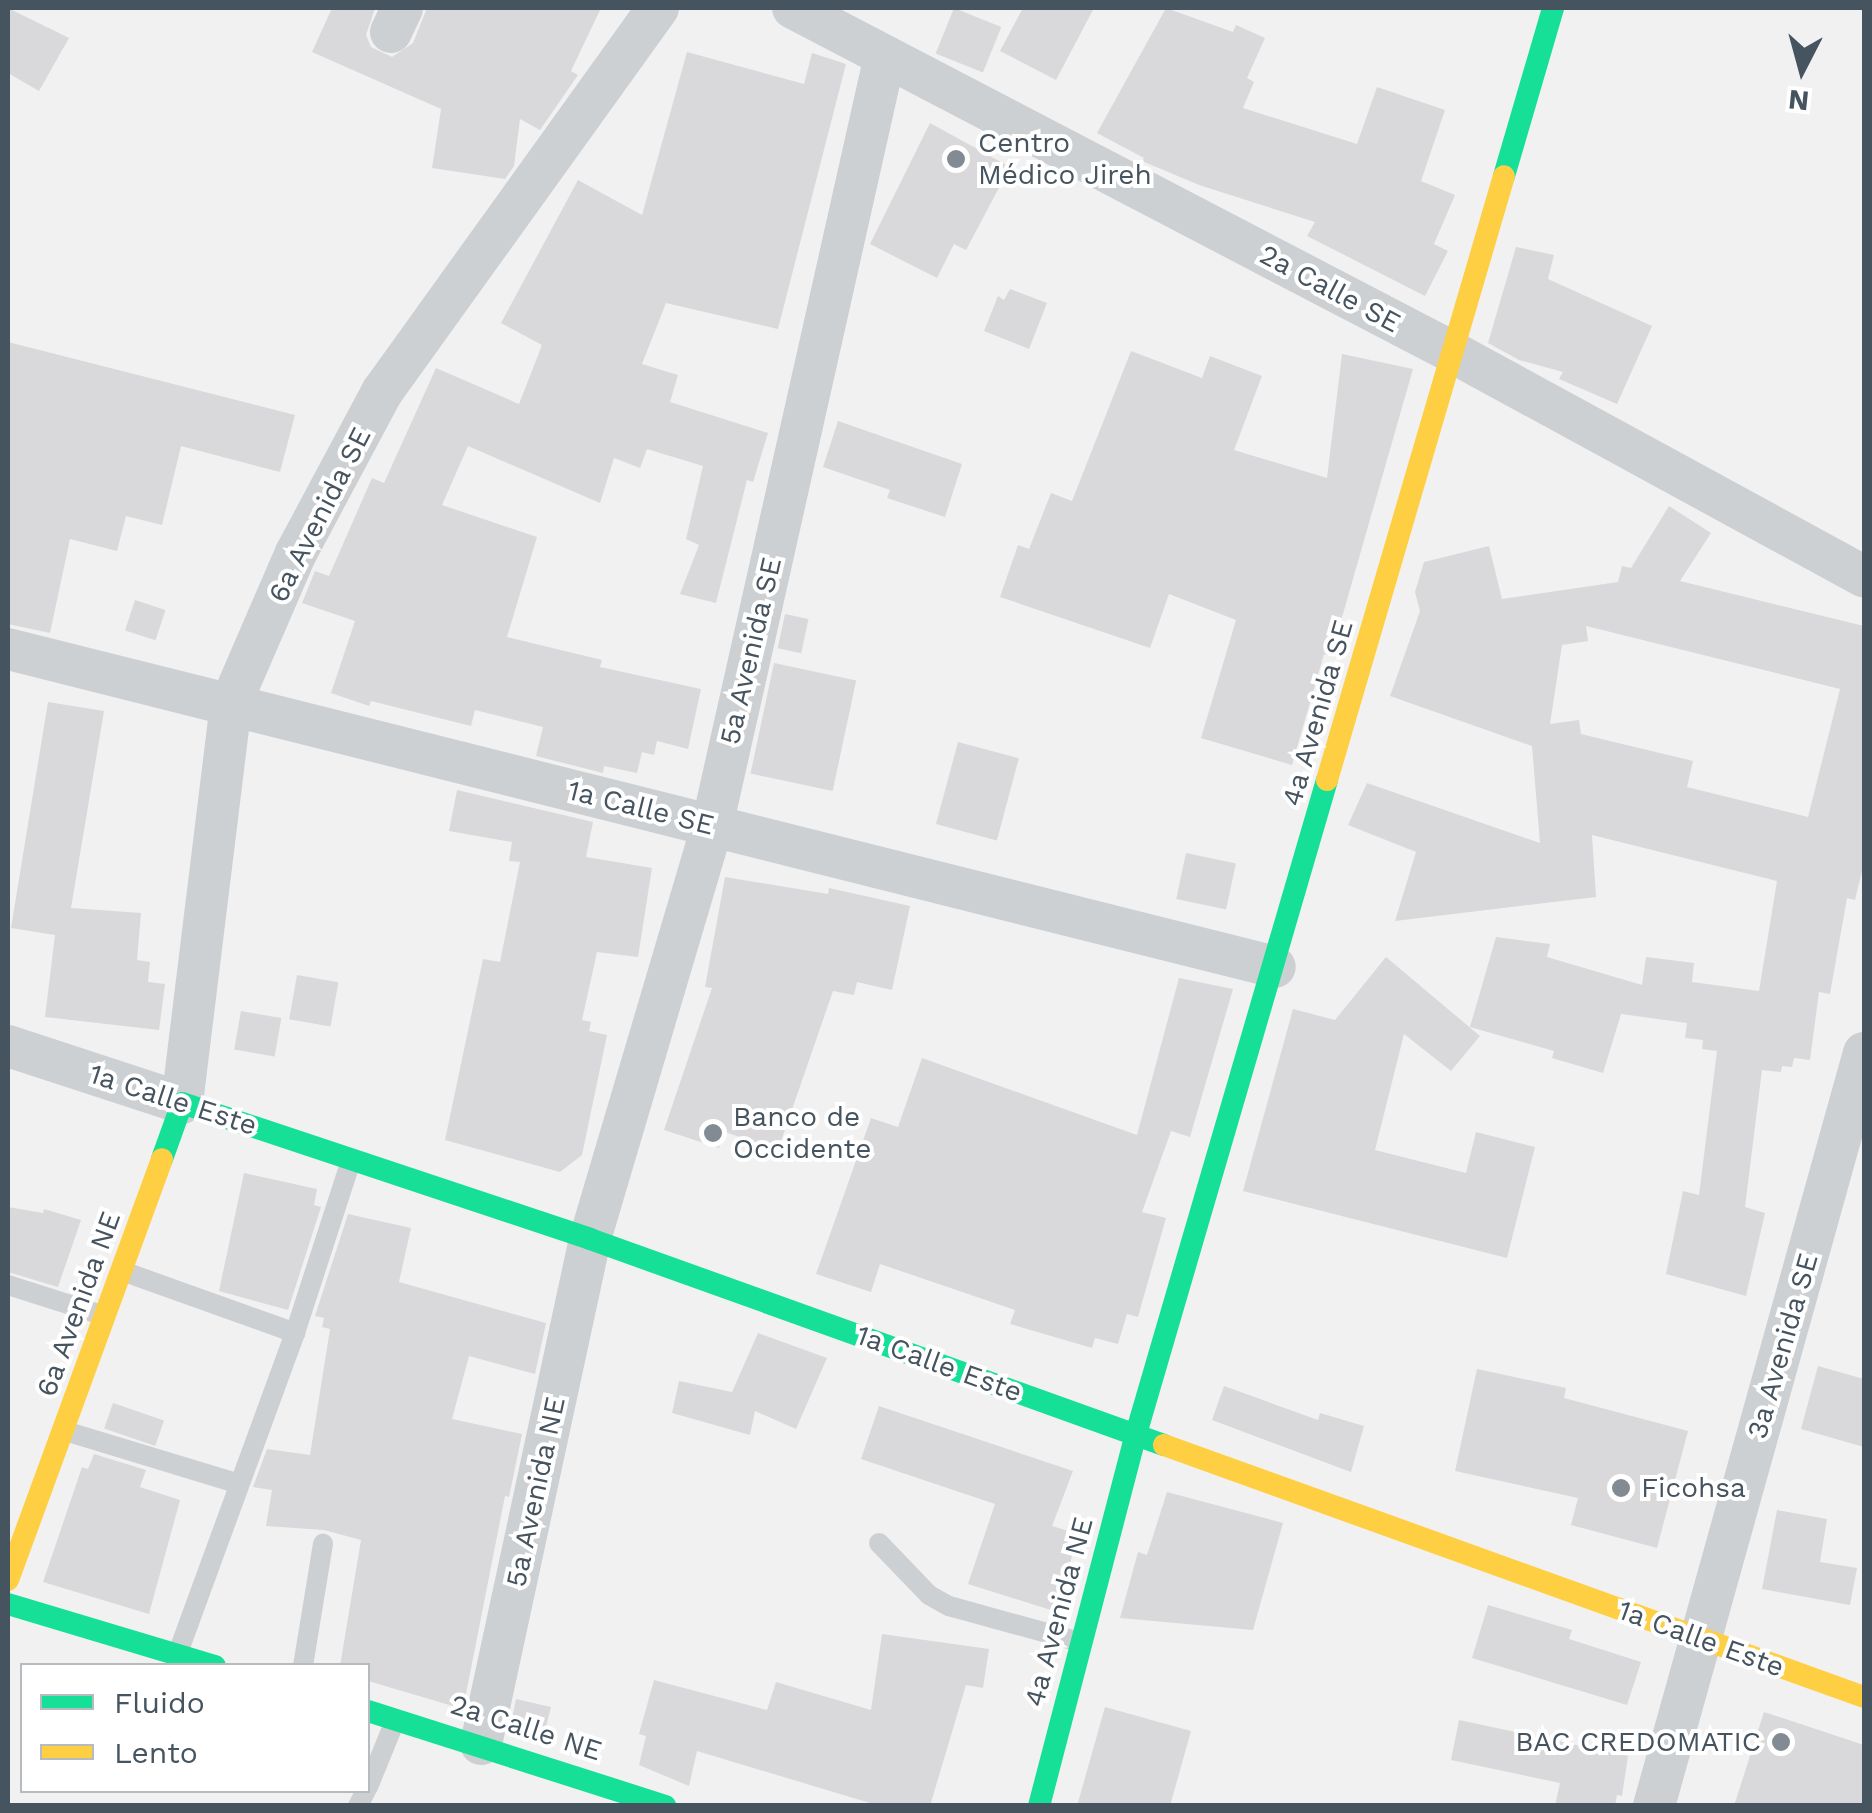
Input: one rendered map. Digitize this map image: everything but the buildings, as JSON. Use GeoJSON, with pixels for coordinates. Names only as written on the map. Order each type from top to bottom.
{"type":"FeatureCollection","features":[{"type":"Feature","properties":{"kind":"main road","name":"4a Avenida SE"},"geometry":{"type":"LineString","coordinates":[[1136,1434],[1553,8]]}},
{"type":"Feature","properties":{"kind":"main road","name":"1a Calle Este"},"geometry":{"type":"LineString","coordinates":[[182,1103],[590,1239],[1864,1697]]}},
{"type":"Feature","properties":{"kind":"main road","name":"6a Avenida NE"},"geometry":{"type":"LineString","coordinates":[[8,1580],[182,1103]]}},
{"type":"Feature","properties":{"kind":"main road","name":"4a Avenida NE"},"geometry":{"type":"LineString","coordinates":[[1039,1806],[1136,1434]]}},
{"type":"Feature","properties":{"kind":"main road"},"geometry":{"type":"LineString","coordinates":[[8,1604],[206,1663]]}},
{"type":"Feature","properties":{"kind":"main road","name":"2a Calle NE"},"geometry":{"type":"LineString","coordinates":[[370,1711],[664,1806]]}},
{"type":"Feature","properties":{"kind":"street","name":"6a Avenida SE"},"geometry":{"type":"LineString","coordinates":[[182,1103],[231,702],[296,553],[382,392],[658,8]]}},
{"type":"Feature","properties":{"kind":"street","name":"2a Calle SE"},"geometry":{"type":"LineString","coordinates":[[793,8],[1454,353],[1864,576]]}},
{"type":"Feature","properties":{"kind":"street","name":"5a Avenida SE"},"geometry":{"type":"LineString","coordinates":[[590,1239],[712,826],[885,56]]}},
{"type":"Feature","properties":{"kind":"street","name":"1a Calle SE"},"geometry":{"type":"LineString","coordinates":[[8,649],[1275,967]]}},
{"type":"Feature","properties":{"kind":"street","name":"1a Calle Este"},"geometry":{"type":"LineString","coordinates":[[8,1046],[182,1103]]}},
{"type":"Feature","properties":{"kind":"street","name":"3a Avenida SE"},"geometry":{"type":"LineString","coordinates":[[1654,1806],[1864,1053]]}},
{"type":"Feature","properties":{"kind":"street","name":"5a Avenida NE"},"geometry":{"type":"LineString","coordinates":[[481,1744],[590,1239]]}},
{"type":"Feature","properties":{"kind":"lane"},"geometry":{"type":"LineString","coordinates":[[178,1654],[295,1333],[352,1160]]}},
{"type":"Feature","properties":{"kind":"lane"},"geometry":{"type":"LineString","coordinates":[[123,1272],[295,1333]]}},
{"type":"Feature","properties":{"kind":"lane"},"geometry":{"type":"LineString","coordinates":[[8,1285],[106,1317]]}},
{"type":"Feature","properties":{"kind":"lane"},"geometry":{"type":"LineString","coordinates":[[65,1431],[240,1484]]}},
{"type":"Feature","properties":{"kind":"lane"},"geometry":{"type":"LineString","coordinates":[[879,1542],[928,1595],[949,1606],[1082,1642]]}},
{"type":"Feature","properties":{"kind":"lane"},"geometry":{"type":"LineString","coordinates":[[304,1663],[323,1544]]}},
{"type":"Feature","properties":{"kind":"lane"},"geometry":{"type":"LineString","coordinates":[[370,1782],[395,1719]]}},
{"type":"Feature","properties":{"kind":"traffic: fast"},"geometry":{"type":"LineString","coordinates":[[1504,176],[1553,8]]}},
{"type":"Feature","properties":{"kind":"traffic: fast"},"geometry":{"type":"LineString","coordinates":[[1039,1806],[1136,1434],[1327,780]]}},
{"type":"Feature","properties":{"kind":"traffic: fast"},"geometry":{"type":"LineString","coordinates":[[162,1159],[182,1103],[590,1239],[1164,1445]]}},
{"type":"Feature","properties":{"kind":"traffic: fast"},"geometry":{"type":"LineString","coordinates":[[8,1604],[205,1663]]}},
{"type":"Feature","properties":{"kind":"traffic: fast"},"geometry":{"type":"LineString","coordinates":[[370,1712],[665,1806]]}},
{"type":"Feature","properties":{"kind":"traffic: slow"},"geometry":{"type":"LineString","coordinates":[[1327,780],[1504,176]]}},
{"type":"Feature","properties":{"kind":"traffic: slow"},"geometry":{"type":"LineString","coordinates":[[8,1580],[162,1159]]}},
{"type":"Feature","properties":{"kind":"traffic: slow"},"geometry":{"type":"LineString","coordinates":[[1164,1445],[1864,1697]]}},
{"type":"Feature","properties":{"kind":"place","name":"Centro Médico Jireh"},"geometry":{"type":"Point","coordinates":[956,159]}},
{"type":"Feature","properties":{"kind":"place","name":"Banco de Occidente"},"geometry":{"type":"Point","coordinates":[713,1133]}},
{"type":"Feature","properties":{"kind":"place","name":"Ficohsa"},"geometry":{"type":"Point","coordinates":[1621,1488]}},
{"type":"Feature","properties":{"kind":"place","name":"BAC CREDOMATIC"},"geometry":{"type":"Point","coordinates":[1781,1742]}}]}
